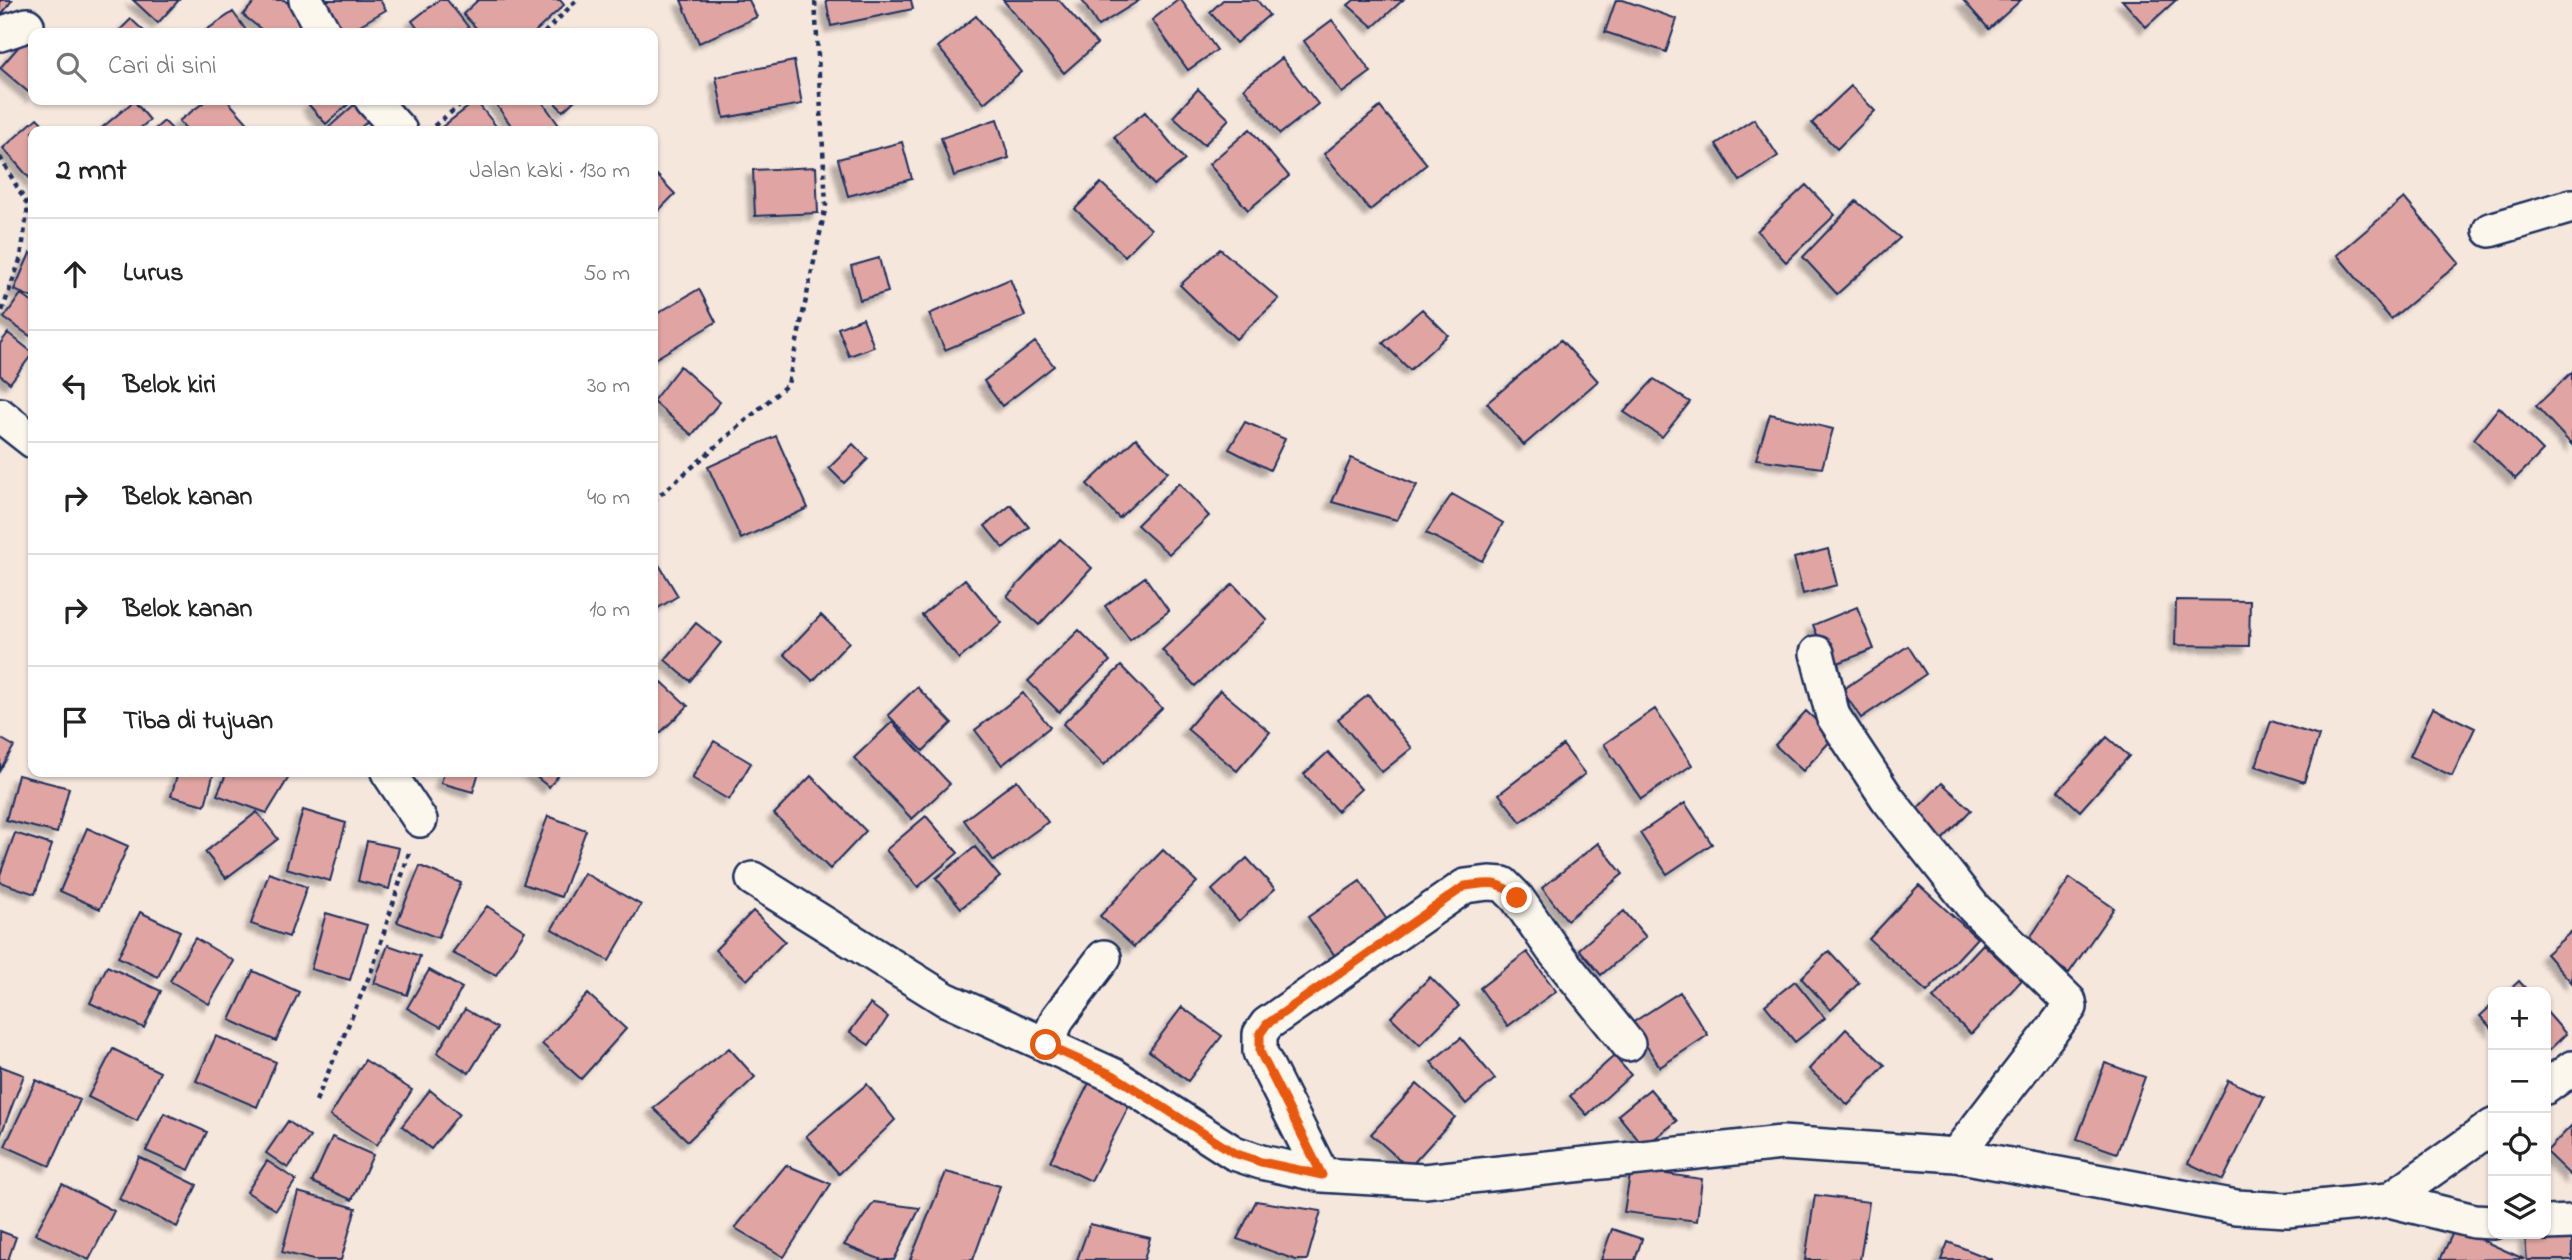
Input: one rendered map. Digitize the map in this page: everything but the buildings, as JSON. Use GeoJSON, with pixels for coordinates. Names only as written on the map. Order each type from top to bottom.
{"type":"FeatureCollection","features":[{"type":"Feature","properties":{"kind":"street"},"geometry":{"type":"LineString","coordinates":[[306,0],[321,28]]}},
{"type":"Feature","properties":{"kind":"street"},"geometry":{"type":"LineString","coordinates":[[377,105],[395,126]]}},
{"type":"Feature","properties":{"kind":"street"},"geometry":{"type":"LineString","coordinates":[[2490,230],[2572,206]]}},
{"type":"Feature","properties":{"kind":"street"},"geometry":{"type":"LineString","coordinates":[[0,415],[28,438]]}},
{"type":"Feature","properties":{"kind":"street"},"geometry":{"type":"LineString","coordinates":[[1817,653],[1833,716],[1887,798],[1974,908],[2070,1001],[2070,1007],[1956,1155]]}},
{"type":"Feature","properties":{"kind":"street"},"geometry":{"type":"LineString","coordinates":[[391,777],[420,820]]}},
{"type":"Feature","properties":{"kind":"street"},"geometry":{"type":"LineString","coordinates":[[753,879],[945,999],[1113,1075],[1234,1153],[1261,1162],[1322,1175],[1424,1181],[1782,1143],[1956,1155],[2236,1207],[2287,1210],[2389,1200],[2474,1221],[2488,1222]]}},
{"type":"Feature","properties":{"kind":"street"},"geometry":{"type":"LineString","coordinates":[[1322,1175],[1260,1052],[1260,1034],[1267,1024],[1465,886],[1503,884],[1517,898],[1553,950],[1628,1044]]}},
{"type":"Feature","properties":{"kind":"street"},"geometry":{"type":"LineString","coordinates":[[1046,1045],[1058,1018],[1104,957]]}},
{"type":"Feature","properties":{"kind":"street"},"geometry":{"type":"LineString","coordinates":[[2551,1083],[2572,1068]]}},
{"type":"Feature","properties":{"kind":"street"},"geometry":{"type":"LineString","coordinates":[[2389,1200],[2488,1130]]}},
{"type":"Feature","properties":{"kind":"street"},"geometry":{"type":"LineString","coordinates":[[2551,1223],[2572,1222]]}},
{"type":"Feature","properties":{"kind":"path"},"geometry":{"type":"LineString","coordinates":[[549,28],[576,0]]}},
{"type":"Feature","properties":{"kind":"path"},"geometry":{"type":"LineString","coordinates":[[658,496],[788,384],[826,205],[815,0]]}},
{"type":"Feature","properties":{"kind":"path"},"geometry":{"type":"LineString","coordinates":[[434,126],[460,105]]}},
{"type":"Feature","properties":{"kind":"path"},"geometry":{"type":"LineString","coordinates":[[0,157],[28,206],[20,257],[0,317]]}},
{"type":"Feature","properties":{"kind":"path"},"geometry":{"type":"LineString","coordinates":[[316,1101],[373,967],[420,820]]}},
{"type":"Feature","properties":{"kind":"route"},"geometry":{"type":"LineString","coordinates":[[1046,1045],[1113,1075],[1234,1153],[1261,1162],[1322,1175],[1260,1052],[1260,1034],[1267,1024],[1465,886],[1503,884],[1517,898]]}}]}
